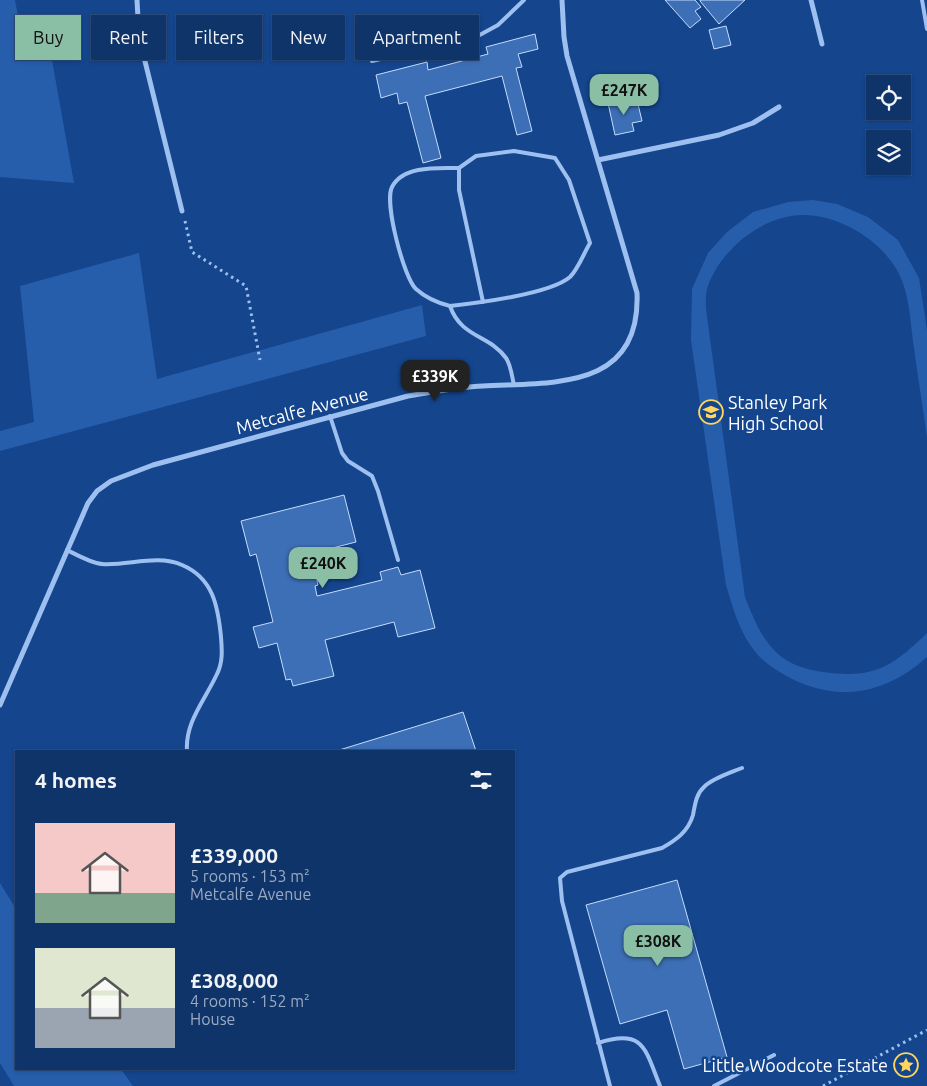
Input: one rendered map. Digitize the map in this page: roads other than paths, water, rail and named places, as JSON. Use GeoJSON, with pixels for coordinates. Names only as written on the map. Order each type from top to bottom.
{"type":"FeatureCollection","features":[{"type":"Feature","properties":{"kind":"street"},"geometry":{"type":"LineString","coordinates":[[137,0],[139,37],[182,211]]}},
{"type":"Feature","properties":{"kind":"street","name":"Metcalfe Avenue"},"geometry":{"type":"LineString","coordinates":[[0,705],[88,503],[97,492],[111,481],[153,465],[330,416],[444,390],[568,381],[597,373],[619,357],[634,329],[638,293],[567,56],[562,0]]}},
{"type":"Feature","properties":{"kind":"street"},"geometry":{"type":"LineString","coordinates":[[811,0],[822,44]]}},
{"type":"Feature","properties":{"kind":"street"},"geometry":{"type":"LineString","coordinates":[[598,160],[719,135],[753,122],[779,107]]}},
{"type":"Feature","properties":{"kind":"lane"},"geometry":{"type":"LineString","coordinates":[[372,61],[476,37],[498,25],[524,0]]}},
{"type":"Feature","properties":{"kind":"lane"},"geometry":{"type":"LineString","coordinates":[[922,0],[927,29]]}},
{"type":"Feature","properties":{"kind":"lane"},"geometry":{"type":"LineString","coordinates":[[514,151],[555,158],[569,180],[590,243],[571,276],[554,286],[483,302],[450,306],[437,303],[423,294],[411,281],[392,224],[389,200],[392,186],[405,175],[418,170],[459,168],[476,156],[514,151]]}},
{"type":"Feature","properties":{"kind":"lane"},"geometry":{"type":"LineString","coordinates":[[459,168],[459,190],[483,302]]}},
{"type":"Feature","properties":{"kind":"lane"},"geometry":{"type":"LineString","coordinates":[[450,306],[459,325],[498,350],[507,360],[514,385]]}},
{"type":"Feature","properties":{"kind":"lane"},"geometry":{"type":"LineString","coordinates":[[330,416],[342,452],[348,461],[372,476],[398,560]]}},
{"type":"Feature","properties":{"kind":"lane"},"geometry":{"type":"LineString","coordinates":[[66,550],[101,564],[163,560],[181,564],[197,573],[210,587],[219,611],[222,661],[217,675],[196,712],[189,729],[186,738],[187,750]]}},
{"type":"Feature","properties":{"kind":"lane"},"geometry":{"type":"LineString","coordinates":[[610,1086],[562,901],[560,878],[567,872],[662,848],[674,841],[690,823],[694,805],[704,786],[742,768]]}},
{"type":"Feature","properties":{"kind":"lane"},"geometry":{"type":"LineString","coordinates":[[598,1043],[623,1036],[633,1039],[646,1052],[660,1086]]}},
{"type":"Feature","properties":{"kind":"lane"},"geometry":{"type":"LineString","coordinates":[[714,1086],[774,1055]]}},
{"type":"Feature","properties":{"kind":"place","name":"Stanley Park High School"},"geometry":{"type":"Point","coordinates":[711,412]}},
{"type":"Feature","properties":{"kind":"place","name":"Little Woodcote Estate"},"geometry":{"type":"Point","coordinates":[906,1065]}}]}
